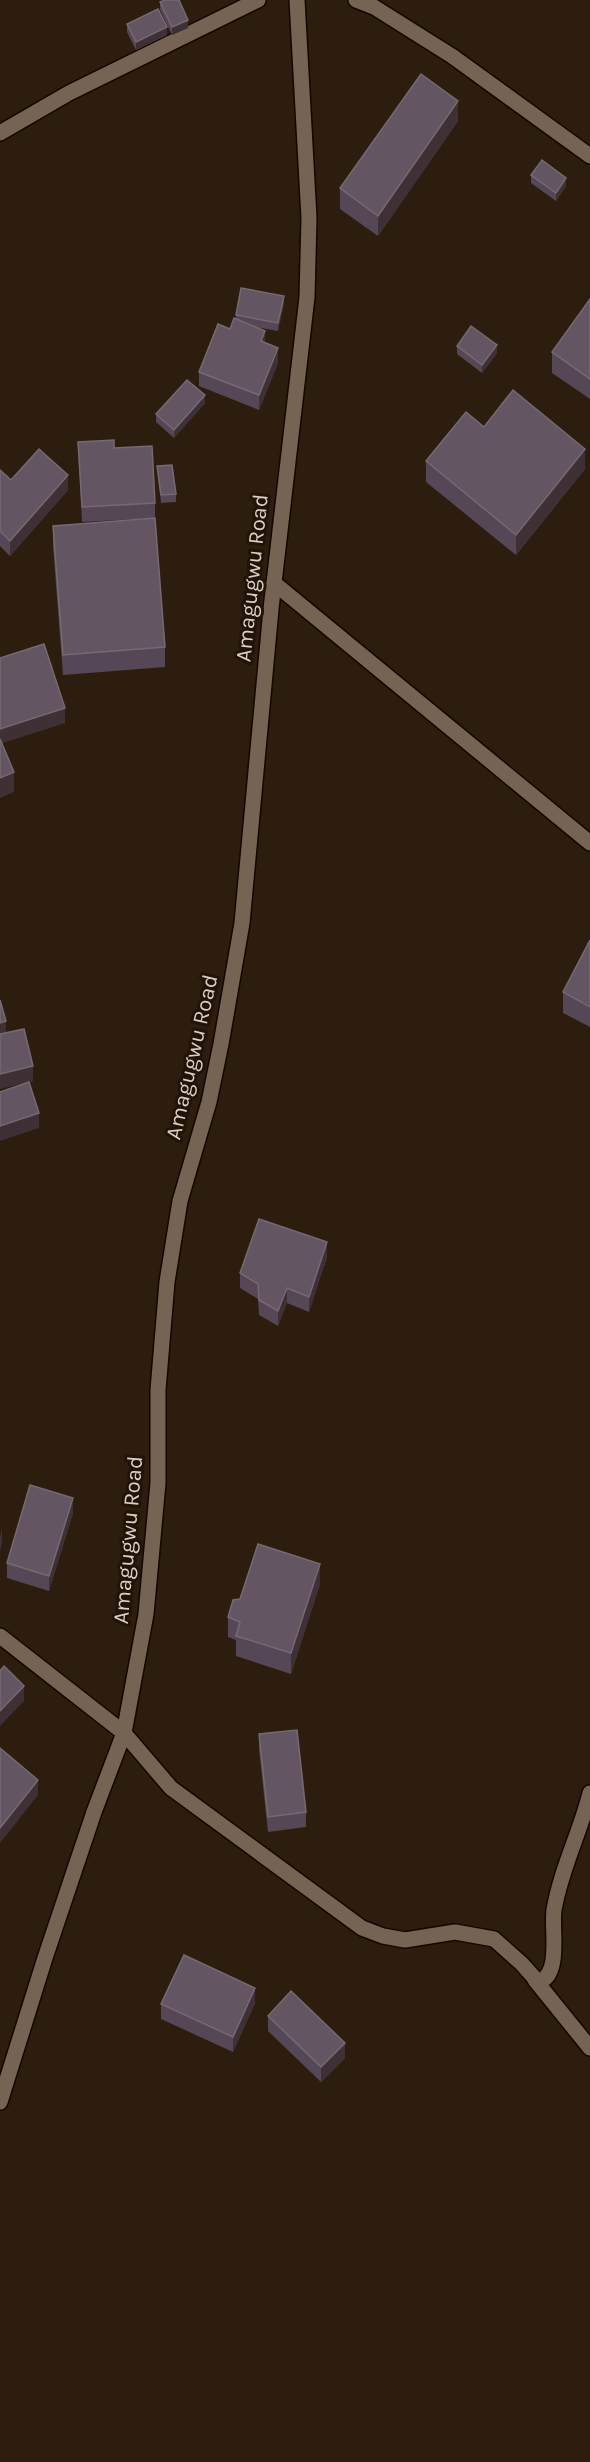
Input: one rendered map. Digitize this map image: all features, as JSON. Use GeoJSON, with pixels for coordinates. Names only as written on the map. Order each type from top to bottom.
{"type":"FeatureCollection","features":[{"type":"Feature","properties":{"kind":"street"},"geometry":{"type":"LineString","coordinates":[[0,133],[69,93],[258,0]]}},
{"type":"Feature","properties":{"kind":"street","name":"Amagugwu Road"},"geometry":{"type":"LineString","coordinates":[[0,2102],[94,1812],[124,1733],[146,1614],[158,1483],[158,1390],[167,1282],[180,1201],[209,1102],[242,923],[274,583],[307,297],[309,218],[297,0]]}},
{"type":"Feature","properties":{"kind":"street"},"geometry":{"type":"LineString","coordinates":[[356,0],[374,7],[452,56],[590,156]]}},
{"type":"Feature","properties":{"kind":"street"},"geometry":{"type":"LineString","coordinates":[[274,583],[590,843]]}},
{"type":"Feature","properties":{"kind":"street"},"geometry":{"type":"LineString","coordinates":[[0,1636],[124,1733],[171,1788],[362,1928],[383,1936],[405,1940],[455,1932],[494,1939],[522,1964],[590,2048]]}},
{"type":"Feature","properties":{"kind":"street"},"geometry":{"type":"LineString","coordinates":[[534,1980],[542,1982],[547,1978],[552,1967],[554,1912],[566,1862],[590,1793]]}},
{"type":"Feature","properties":{"kind":"building"},"geometry":{"type":"Polygon","coordinates":[[[179,0],[188,20],[172,27],[160,2],[179,0]]]}},
{"type":"Feature","properties":{"kind":"building"},"geometry":{"type":"Polygon","coordinates":[[[158,9],[167,27],[136,42],[127,24],[158,9]]]}},
{"type":"Feature","properties":{"kind":"building"},"geometry":{"type":"Polygon","coordinates":[[[421,74],[458,101],[378,216],[340,188],[421,74]]]}},
{"type":"Feature","properties":{"kind":"building"},"geometry":{"type":"Polygon","coordinates":[[[542,160],[566,178],[556,193],[531,175],[542,160]]]}},
{"type":"Feature","properties":{"kind":"building"},"geometry":{"type":"Polygon","coordinates":[[[241,288],[284,296],[278,323],[236,315],[241,288]]]}},
{"type":"Feature","properties":{"kind":"building"},"geometry":{"type":"Polygon","coordinates":[[[590,299],[590,379],[552,352],[590,299]]]}},
{"type":"Feature","properties":{"kind":"building"},"geometry":{"type":"Polygon","coordinates":[[[234,318],[265,331],[261,341],[278,348],[259,395],[199,372],[218,324],[230,329],[234,318]]]}},
{"type":"Feature","properties":{"kind":"building"},"geometry":{"type":"Polygon","coordinates":[[[471,326],[497,345],[482,365],[457,346],[471,326]]]}},
{"type":"Feature","properties":{"kind":"building"},"geometry":{"type":"Polygon","coordinates":[[[187,380],[205,395],[174,430],[156,414],[187,380]]]}},
{"type":"Feature","properties":{"kind":"building"},"geometry":{"type":"Polygon","coordinates":[[[513,390],[585,449],[516,535],[426,461],[466,412],[484,427],[513,390]]]}},
{"type":"Feature","properties":{"kind":"building"},"geometry":{"type":"Polygon","coordinates":[[[114,440],[114,448],[152,446],[155,503],[82,507],[78,442],[114,440]]]}},
{"type":"Feature","properties":{"kind":"building"},"geometry":{"type":"Polygon","coordinates":[[[39,449],[68,475],[10,541],[0,531],[0,470],[11,480],[39,449]]]}},
{"type":"Feature","properties":{"kind":"building"},"geometry":{"type":"Polygon","coordinates":[[[172,465],[176,494],[161,495],[157,466],[172,465]]]}},
{"type":"Feature","properties":{"kind":"building"},"geometry":{"type":"Polygon","coordinates":[[[155,518],[165,647],[63,655],[53,526],[155,518]]]}},
{"type":"Feature","properties":{"kind":"building"},"geometry":{"type":"Polygon","coordinates":[[[44,644],[65,708],[0,729],[0,658],[44,644]]]}},
{"type":"Feature","properties":{"kind":"building"},"geometry":{"type":"Polygon","coordinates":[[[0,739],[14,772],[0,778],[0,739]]]}},
{"type":"Feature","properties":{"kind":"building"},"geometry":{"type":"Polygon","coordinates":[[[590,940],[590,1007],[563,992],[590,940]]]}},
{"type":"Feature","properties":{"kind":"building"},"geometry":{"type":"Polygon","coordinates":[[[0,1000],[6,1021],[0,1023],[0,1000]]]}},
{"type":"Feature","properties":{"kind":"building"},"geometry":{"type":"Polygon","coordinates":[[[24,1029],[33,1066],[0,1074],[0,1034],[24,1029]]]}},
{"type":"Feature","properties":{"kind":"building"},"geometry":{"type":"Polygon","coordinates":[[[29,1082],[39,1113],[0,1126],[0,1092],[29,1082]]]}},
{"type":"Feature","properties":{"kind":"building"},"geometry":{"type":"Polygon","coordinates":[[[259,1219],[327,1242],[309,1297],[287,1288],[278,1311],[259,1300],[258,1284],[240,1273],[259,1219]]]}},
{"type":"Feature","properties":{"kind":"building"},"geometry":{"type":"Polygon","coordinates":[[[30,1485],[73,1498],[49,1576],[7,1563],[30,1485]]]}},
{"type":"Feature","properties":{"kind":"building"},"geometry":{"type":"Polygon","coordinates":[[[258,1544],[320,1564],[291,1653],[236,1636],[240,1622],[228,1617],[233,1600],[240,1599],[258,1544]]]}},
{"type":"Feature","properties":{"kind":"building"},"geometry":{"type":"Polygon","coordinates":[[[4,1666],[24,1686],[0,1711],[0,1671],[4,1666]]]}},
{"type":"Feature","properties":{"kind":"building"},"geometry":{"type":"Polygon","coordinates":[[[297,1730],[306,1812],[268,1817],[259,1734],[297,1730]]]}},
{"type":"Feature","properties":{"kind":"building"},"geometry":{"type":"Polygon","coordinates":[[[0,1748],[38,1780],[0,1828],[0,1748]]]}},
{"type":"Feature","properties":{"kind":"building"},"geometry":{"type":"Polygon","coordinates":[[[184,1955],[255,1988],[233,2037],[161,2004],[184,1955]]]}},
{"type":"Feature","properties":{"kind":"building"},"geometry":{"type":"Polygon","coordinates":[[[291,1991],[345,2043],[321,2067],[268,2016],[291,1991]]]}}]}
